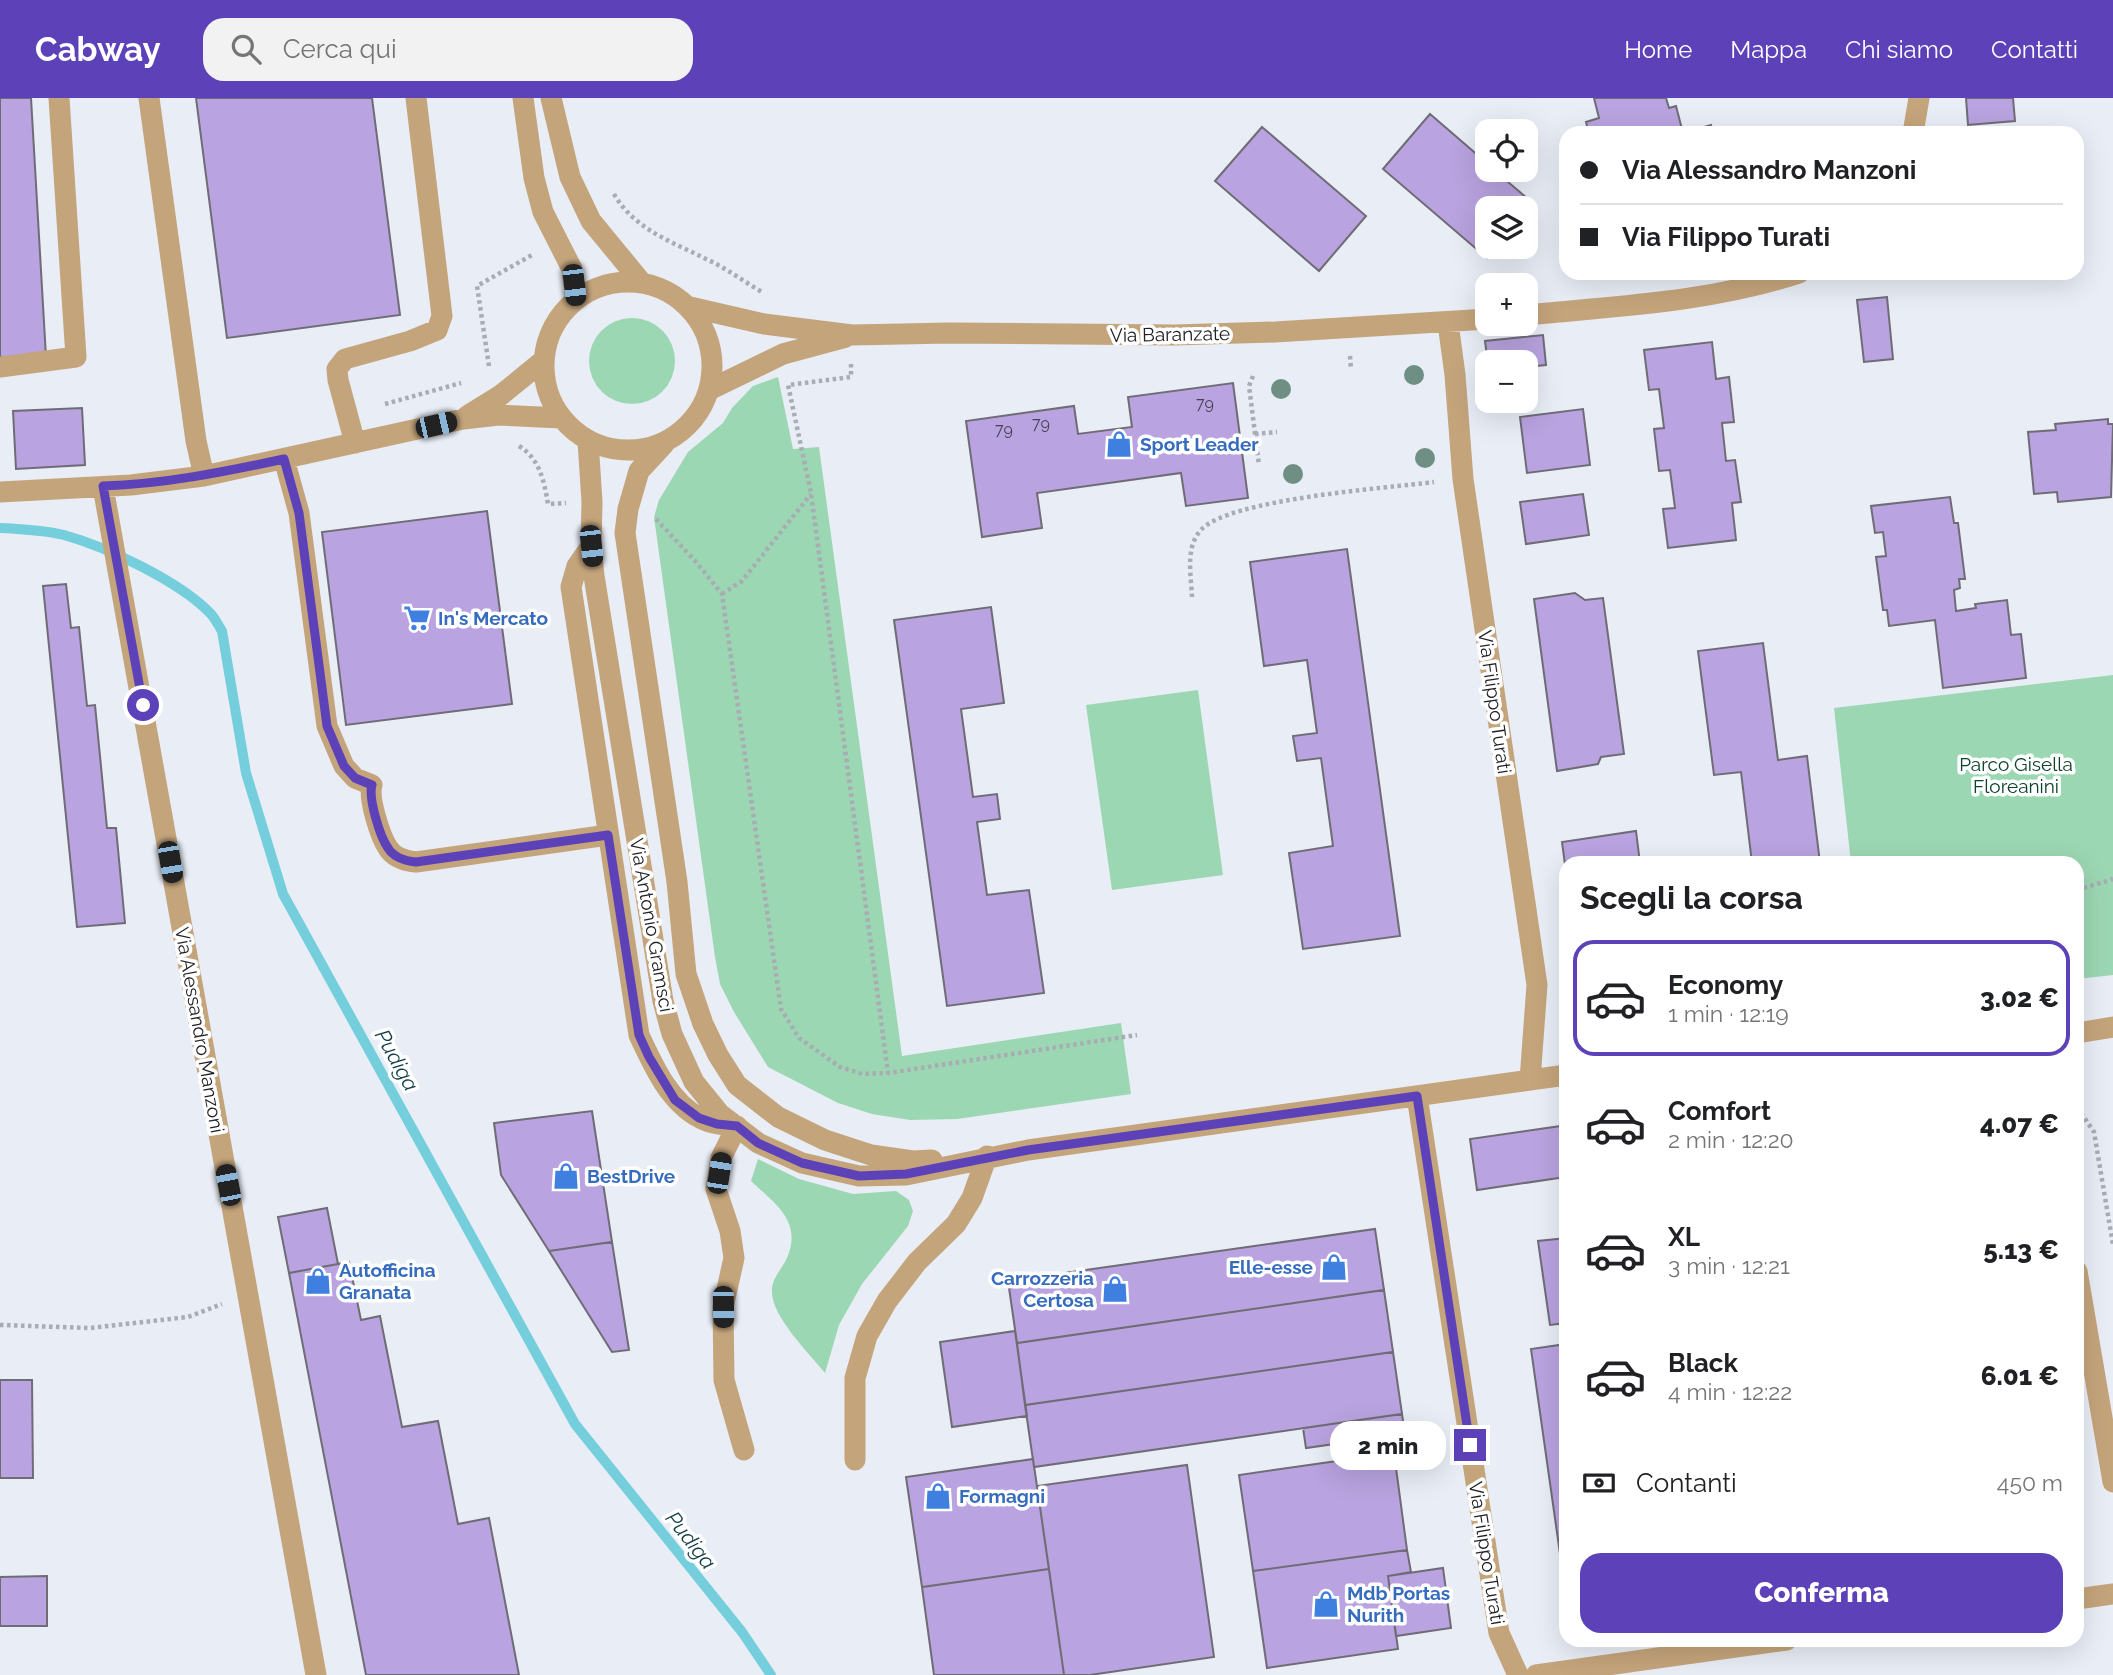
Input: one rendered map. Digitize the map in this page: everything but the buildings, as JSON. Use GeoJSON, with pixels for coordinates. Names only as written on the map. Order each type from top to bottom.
{"type":"FeatureCollection","features":[{"type":"Feature","properties":{"kind":"street"},"geometry":{"type":"LineString","coordinates":[[0,366],[76,358],[59,98]]}},
{"type":"Feature","properties":{"kind":"street"},"geometry":{"type":"LineString","coordinates":[[149,98],[196,441],[204,476]]}},
{"type":"Feature","properties":{"kind":"street"},"geometry":{"type":"LineString","coordinates":[[355,443],[337,369],[345,359],[410,341],[437,330],[442,316],[416,98]]}},
{"type":"Feature","properties":{"kind":"street"},"geometry":{"type":"LineString","coordinates":[[523,98],[534,178],[543,212],[572,270],[576,300]]}},
{"type":"Feature","properties":{"kind":"street"},"geometry":{"type":"LineString","coordinates":[[551,98],[570,177],[592,221],[642,283]]}},
{"type":"Feature","properties":{"kind":"street"},"geometry":{"type":"LineString","coordinates":[[1914,126],[1919,98]]}},
{"type":"Feature","properties":{"kind":"street"},"geometry":{"type":"LineString","coordinates":[[1538,314],[1677,300],[1771,280]]}},
{"type":"Feature","properties":{"kind":"street"},"geometry":{"type":"LineString","coordinates":[[619,282],[642,283],[676,296],[690,307],[706,332],[711,351],[713,360],[710,389],[700,412],[684,430],[664,444],[639,451],[613,450],[588,441],[561,418],[551,401],[545,381],[544,360],[549,338],[560,316],[576,300],[596,288],[619,282]]}},
{"type":"Feature","properties":{"kind":"street","name":"Via Baranzate"},"geometry":{"type":"LineString","coordinates":[[690,307],[764,324],[852,335],[1175,335],[1475,320]]}},
{"type":"Feature","properties":{"kind":"street","name":"Via Filippo Turati"},"geometry":{"type":"LineString","coordinates":[[1448,323],[1463,479],[1536,985],[1530,1080]]}},
{"type":"Feature","properties":{"kind":"street","name":"Via Baranzate"},"geometry":{"type":"LineString","coordinates":[[710,389],[783,355],[852,335]]}},
{"type":"Feature","properties":{"kind":"street"},"geometry":{"type":"LineString","coordinates":[[463,419],[501,396],[544,360]]}},
{"type":"Feature","properties":{"kind":"street"},"geometry":{"type":"LineString","coordinates":[[1,492],[131,485],[204,476],[463,419],[499,415],[561,418]]}},
{"type":"Feature","properties":{"kind":"street","name":"Via Antonio Gramsci"},"geometry":{"type":"LineString","coordinates":[[588,441],[592,502],[591,546],[663,1001],[672,1034],[694,1082],[720,1114],[758,1143],[802,1163],[859,1176],[906,1174],[987,1156]]}},
{"type":"Feature","properties":{"kind":"street","name":"Via Antonio Gramsci"},"geometry":{"type":"LineString","coordinates":[[664,444],[639,471],[628,509],[625,533],[677,882],[686,974],[702,1024],[737,1085],[778,1117],[825,1140],[871,1155],[913,1161],[987,1156],[1559,1076]]}},
{"type":"Feature","properties":{"kind":"street"},"geometry":{"type":"LineString","coordinates":[[284,459],[299,513],[327,726],[344,766],[355,778],[372,785],[370,801],[388,849],[403,861],[416,862],[608,835]]}},
{"type":"Feature","properties":{"kind":"street","name":"Via Alessandro Manzoni"},"geometry":{"type":"LineString","coordinates":[[103,486],[316,1675]]}},
{"type":"Feature","properties":{"kind":"street"},"geometry":{"type":"LineString","coordinates":[[591,546],[577,566],[571,587],[639,1035],[675,1100],[699,1118],[717,1124],[737,1126],[721,1158],[716,1189],[730,1231],[734,1258],[723,1307],[724,1380],[744,1450]]}},
{"type":"Feature","properties":{"kind":"street"},"geometry":{"type":"LineString","coordinates":[[2084,1031],[2113,1027]]}},
{"type":"Feature","properties":{"kind":"street","name":"Via Filippo Turati"},"geometry":{"type":"LineString","coordinates":[[1417,1096],[1499,1633],[1518,1675]]}},
{"type":"Feature","properties":{"kind":"street"},"geometry":{"type":"LineString","coordinates":[[855,1460],[855,1378],[867,1336],[887,1301],[917,1262],[956,1224],[972,1198],[987,1156]]}},
{"type":"Feature","properties":{"kind":"street"},"geometry":{"type":"LineString","coordinates":[[2084,1312],[2113,1482]]}},
{"type":"Feature","properties":{"kind":"street"},"geometry":{"type":"LineString","coordinates":[[2084,1598],[2113,1594]]}},
{"type":"Feature","properties":{"kind":"street"},"geometry":{"type":"LineString","coordinates":[[1536,1675],[1737,1647]]}},
{"type":"Feature","properties":{"kind":"path"},"geometry":{"type":"LineString","coordinates":[[608,185],[620,204],[651,233],[705,258],[769,295]]}},
{"type":"Feature","properties":{"kind":"path"},"geometry":{"type":"LineString","coordinates":[[1253,376],[1249,386],[1259,465]]}},
{"type":"Feature","properties":{"kind":"path"},"geometry":{"type":"LineString","coordinates":[[851,377],[788,385],[811,493],[888,1073]]}},
{"type":"Feature","properties":{"kind":"path"},"geometry":{"type":"LineString","coordinates":[[1255,434],[1277,432]]}},
{"type":"Feature","properties":{"kind":"path"},"geometry":{"type":"LineString","coordinates":[[508,443],[520,446],[538,464],[548,504]]}},
{"type":"Feature","properties":{"kind":"path"},"geometry":{"type":"LineString","coordinates":[[1192,597],[1191,546],[1200,530],[1213,520],[1286,500],[1463,479]]}},
{"type":"Feature","properties":{"kind":"path"},"geometry":{"type":"LineString","coordinates":[[722,594],[742,581],[811,493]]}},
{"type":"Feature","properties":{"kind":"path"},"geometry":{"type":"LineString","coordinates":[[654,517],[722,594],[781,1009],[799,1038],[840,1067],[862,1074],[888,1073],[1137,1035]]}},
{"type":"Feature","properties":{"kind":"path"},"geometry":{"type":"LineString","coordinates":[[2084,888],[2113,879]]}},
{"type":"Feature","properties":{"kind":"path"},"geometry":{"type":"LineString","coordinates":[[2084,1117],[2094,1132],[2113,1245]]}},
{"type":"Feature","properties":{"kind":"path"},"geometry":{"type":"LineString","coordinates":[[0,1325],[90,1328],[188,1317],[249,1294]]}},
{"type":"Feature","properties":{"kind":"green space"},"geometry":{"type":"Polygon","coordinates":[[[624,318],[640,318],[663,330],[672,344],[675,361],[672,378],[663,392],[640,404],[624,404],[608,397],[596,385],[589,369],[589,353],[596,337],[608,325],[624,318]]]}},
{"type":"Feature","properties":{"kind":"green space"},"geometry":{"type":"Polygon","coordinates":[[[778,377],[793,449],[819,447],[902,1056],[1121,1023],[1131,1094],[957,1119],[910,1120],[872,1114],[838,1103],[768,1067],[720,984],[654,517],[659,500],[688,452],[723,423],[732,408],[753,386],[778,377]]]}},
{"type":"Feature","properties":{"kind":"green space","name":"Parco Gisella Floreanini"},"geometry":{"type":"Polygon","coordinates":[[[2113,675],[2113,975],[2084,978],[2084,856],[1850,856],[1834,708],[2113,675]]]}},
{"type":"Feature","properties":{"kind":"green space"},"geometry":{"type":"Polygon","coordinates":[[[1198,690],[1223,875],[1112,890],[1086,705],[1198,690]]]}},
{"type":"Feature","properties":{"kind":"green space"},"geometry":{"type":"Polygon","coordinates":[[[758,1159],[799,1179],[853,1194],[896,1191],[909,1200],[913,1211],[908,1226],[862,1284],[839,1325],[825,1373],[792,1334],[774,1302],[773,1283],[787,1258],[791,1233],[784,1214],[751,1181],[758,1159]]]}},
{"type":"Feature","properties":{"kind":"waterway","name":"Pudiga"},"geometry":{"type":"LineString","coordinates":[[0,528],[56,533],[101,548],[162,577],[197,601],[215,619],[222,631],[246,773],[283,894],[575,1424],[742,1632],[771,1675]]}},
{"type":"Feature","properties":{"kind":"place","name":"Sport Leader"},"geometry":{"type":"Point","coordinates":[1119,444]}},
{"type":"Feature","properties":{"kind":"place","name":"In's Mercato"},"geometry":{"type":"Point","coordinates":[417,618]}},
{"type":"Feature","properties":{"kind":"place","name":"BestDrive"},"geometry":{"type":"Point","coordinates":[566,1176]}},
{"type":"Feature","properties":{"kind":"place","name":"Elle-esse"},"geometry":{"type":"Point","coordinates":[1334,1267]}},
{"type":"Feature","properties":{"kind":"place","name":"Autofficina Granata"},"geometry":{"type":"Point","coordinates":[318,1281]}},
{"type":"Feature","properties":{"kind":"place","name":"Carrozzeria Certosa"},"geometry":{"type":"Point","coordinates":[1115,1289]}},
{"type":"Feature","properties":{"kind":"place","name":"Formagni"},"geometry":{"type":"Point","coordinates":[938,1496]}},
{"type":"Feature","properties":{"kind":"place","name":"Mdb Portas Nurith"},"geometry":{"type":"Point","coordinates":[1326,1604]}},
{"type":"Feature","properties":{"kind":"route"},"geometry":{"type":"LineString","coordinates":[[143,705],[103,486],[204,476],[284,459],[299,513],[327,726],[344,766],[355,778],[372,785],[369,792],[370,801],[388,849],[403,861],[416,862],[608,835],[639,1035],[675,1100],[699,1118],[717,1124],[737,1126],[758,1143],[802,1163],[859,1176],[906,1174],[987,1156],[1417,1096],[1470,1445]]}}]}
